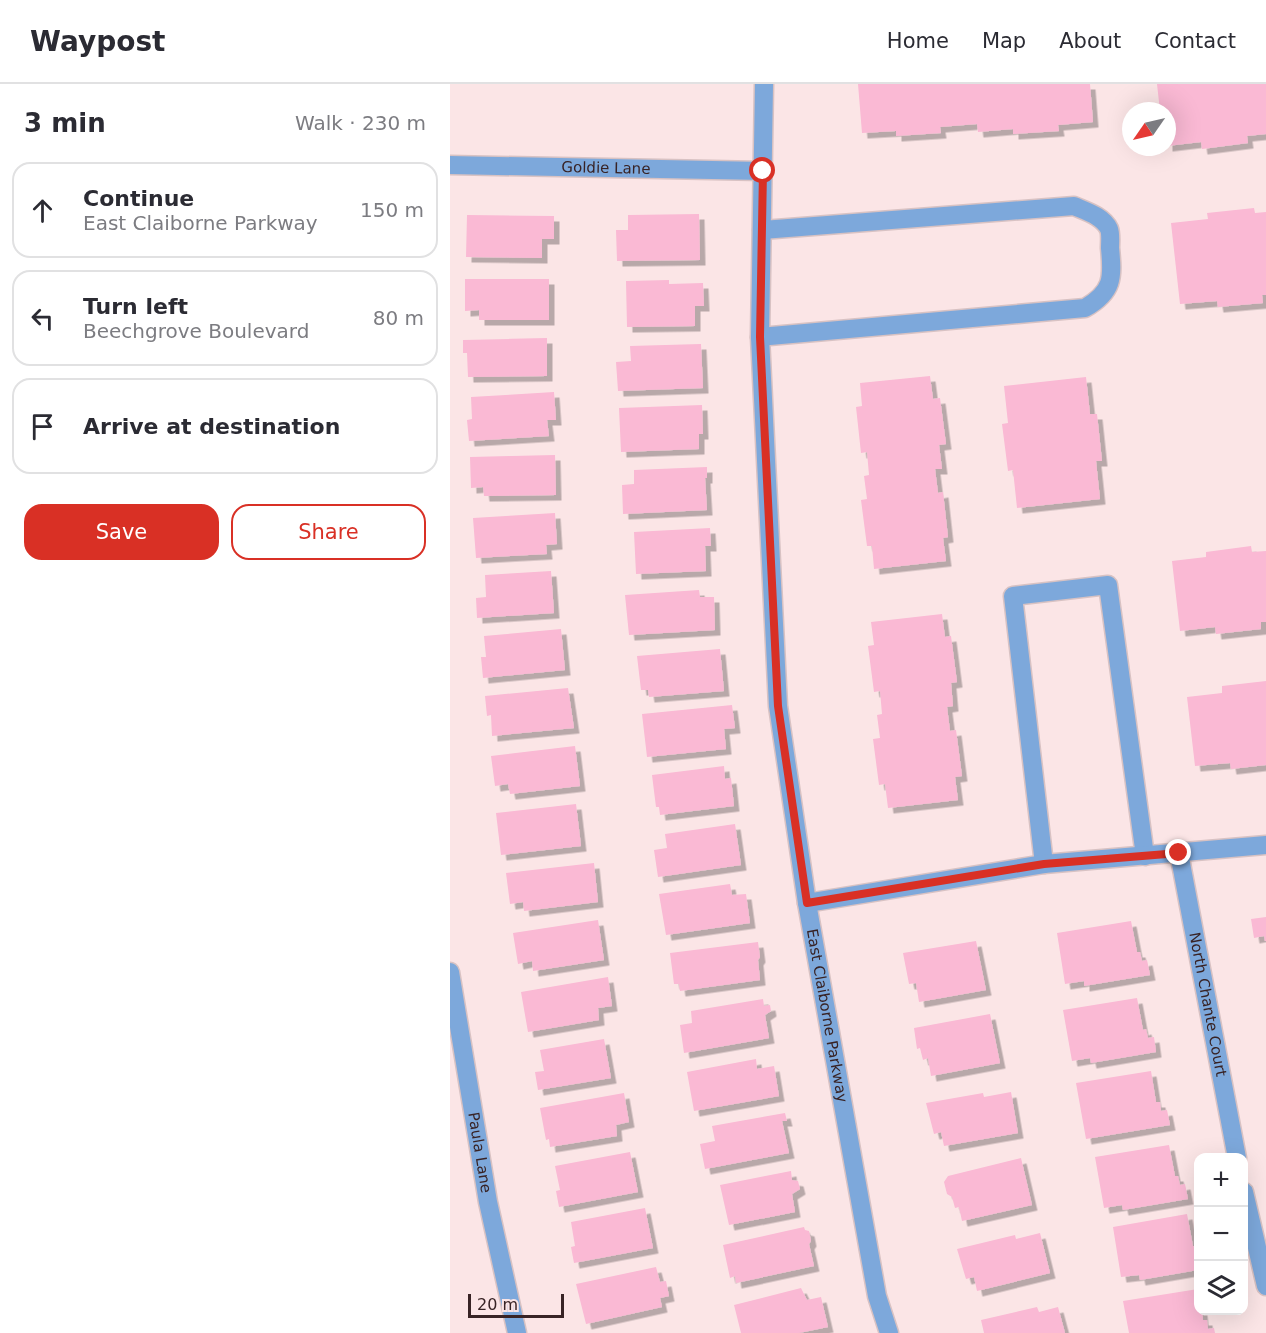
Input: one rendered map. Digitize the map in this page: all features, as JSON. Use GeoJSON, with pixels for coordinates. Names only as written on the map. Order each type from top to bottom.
{"type":"FeatureCollection","features":[{"type":"Feature","properties":{"kind":"street","name":"East Claiborne Parkway"},"geometry":{"type":"LineString","coordinates":[[764,84],[760,337],[778,706],[807,903],[877,1296],[889,1333]]}},
{"type":"Feature","properties":{"kind":"street","name":"Goldie Lane"},"geometry":{"type":"LineString","coordinates":[[450,165],[763,171]]}},
{"type":"Feature","properties":{"kind":"street"},"geometry":{"type":"LineString","coordinates":[[760,337],[1085,308],[1101,299],[1109,285],[1112,267],[1108,229],[1097,216],[1074,206],[762,230]]}},
{"type":"Feature","properties":{"kind":"street"},"geometry":{"type":"LineString","coordinates":[[1044,864],[1013,596],[1108,585],[1145,856]]}},
{"type":"Feature","properties":{"kind":"street"},"geometry":{"type":"LineString","coordinates":[[807,903],[1044,864],[1266,845]]}},
{"type":"Feature","properties":{"kind":"street","name":"North Chante Court"},"geometry":{"type":"LineString","coordinates":[[1179,853],[1236,1153]]}},
{"type":"Feature","properties":{"kind":"street","name":"Paula Lane"},"geometry":{"type":"LineString","coordinates":[[450,972],[488,1202],[517,1333]]}},
{"type":"Feature","properties":{"kind":"street"},"geometry":{"type":"LineString","coordinates":[[1248,1207],[1266,1286]]}},
{"type":"Feature","properties":{"kind":"building"},"geometry":{"type":"Polygon","coordinates":[[[858,84],[1090,84],[1093,122],[1058,125],[1059,131],[1013,134],[1013,129],[978,132],[977,124],[940,127],[941,133],[896,136],[896,131],[862,133],[858,84]]]}},
{"type":"Feature","properties":{"kind":"building"},"geometry":{"type":"Polygon","coordinates":[[[1157,84],[1266,84],[1266,134],[1247,136],[1248,143],[1202,149],[1201,142],[1176,145],[1176,102],[1159,102],[1157,84]]]}},
{"type":"Feature","properties":{"kind":"building"},"geometry":{"type":"Polygon","coordinates":[[[1254,208],[1255,213],[1266,212],[1266,295],[1262,295],[1263,303],[1218,307],[1217,301],[1180,304],[1171,223],[1208,219],[1207,213],[1254,208]]]}},
{"type":"Feature","properties":{"kind":"building"},"geometry":{"type":"Polygon","coordinates":[[[699,214],[700,260],[617,261],[616,230],[628,230],[628,215],[699,214]]]}},
{"type":"Feature","properties":{"kind":"building"},"geometry":{"type":"Polygon","coordinates":[[[467,215],[554,216],[554,239],[542,239],[542,258],[466,257],[467,215]]]}},
{"type":"Feature","properties":{"kind":"building"},"geometry":{"type":"Polygon","coordinates":[[[465,279],[549,279],[549,320],[479,320],[479,310],[465,311],[465,279]]]}},
{"type":"Feature","properties":{"kind":"building"},"geometry":{"type":"Polygon","coordinates":[[[669,280],[669,284],[703,283],[704,306],[695,306],[695,326],[627,327],[626,281],[669,280]]]}},
{"type":"Feature","properties":{"kind":"building"},"geometry":{"type":"Polygon","coordinates":[[[547,338],[547,376],[468,377],[467,353],[463,353],[463,340],[547,338]]]}},
{"type":"Feature","properties":{"kind":"building"},"geometry":{"type":"Polygon","coordinates":[[[701,344],[703,388],[618,391],[616,362],[631,361],[630,346],[701,344]]]}},
{"type":"Feature","properties":{"kind":"building"},"geometry":{"type":"Polygon","coordinates":[[[930,376],[933,399],[940,398],[946,444],[939,445],[942,469],[935,469],[938,493],[943,492],[948,537],[943,538],[946,561],[874,569],[872,546],[867,546],[861,500],[867,499],[864,476],[869,475],[867,452],[861,453],[856,407],[862,406],[860,383],[930,376]]]}},
{"type":"Feature","properties":{"kind":"building"},"geometry":{"type":"Polygon","coordinates":[[[1086,377],[1090,414],[1097,414],[1102,461],[1096,461],[1100,499],[1017,508],[1013,470],[1008,471],[1002,424],[1008,423],[1004,386],[1086,377]]]}},
{"type":"Feature","properties":{"kind":"building"},"geometry":{"type":"Polygon","coordinates":[[[554,392],[556,420],[547,420],[549,436],[469,441],[467,420],[472,419],[471,397],[554,392]]]}},
{"type":"Feature","properties":{"kind":"building"},"geometry":{"type":"Polygon","coordinates":[[[702,405],[703,434],[699,434],[699,449],[621,452],[619,408],[702,405]]]}},
{"type":"Feature","properties":{"kind":"building"},"geometry":{"type":"Polygon","coordinates":[[[555,455],[556,495],[484,496],[483,487],[471,488],[470,457],[555,455]]]}},
{"type":"Feature","properties":{"kind":"building"},"geometry":{"type":"Polygon","coordinates":[[[707,467],[707,478],[705,478],[707,510],[623,514],[622,485],[634,484],[634,470],[707,467]]]}},
{"type":"Feature","properties":{"kind":"building"},"geometry":{"type":"Polygon","coordinates":[[[555,513],[557,544],[546,545],[547,554],[476,558],[473,518],[555,513]]]}},
{"type":"Feature","properties":{"kind":"building"},"geometry":{"type":"Polygon","coordinates":[[[710,528],[711,546],[705,546],[706,571],[636,574],[634,532],[710,528]]]}},
{"type":"Feature","properties":{"kind":"building"},"geometry":{"type":"Polygon","coordinates":[[[1251,546],[1252,552],[1266,551],[1266,622],[1261,622],[1261,629],[1216,634],[1215,627],[1180,631],[1172,561],[1206,557],[1206,552],[1251,546]]]}},
{"type":"Feature","properties":{"kind":"building"},"geometry":{"type":"Polygon","coordinates":[[[551,571],[554,613],[477,618],[476,598],[486,597],[485,575],[551,571]]]}},
{"type":"Feature","properties":{"kind":"building"},"geometry":{"type":"Polygon","coordinates":[[[699,590],[700,597],[714,597],[715,630],[629,635],[625,595],[699,590]]]}},
{"type":"Feature","properties":{"kind":"building"},"geometry":{"type":"Polygon","coordinates":[[[942,614],[945,637],[951,636],[957,682],[951,683],[953,706],[947,707],[950,731],[956,730],[962,776],[955,777],[958,800],[888,808],[885,784],[879,785],[873,739],[880,738],[877,715],[882,714],[880,691],[874,692],[868,646],[874,645],[871,622],[942,614]]]}},
{"type":"Feature","properties":{"kind":"building"},"geometry":{"type":"Polygon","coordinates":[[[561,629],[565,670],[483,678],[481,657],[486,657],[484,636],[561,629]]]}},
{"type":"Feature","properties":{"kind":"building"},"geometry":{"type":"Polygon","coordinates":[[[720,649],[724,691],[649,697],[648,690],[641,690],[637,656],[720,649]]]}},
{"type":"Feature","properties":{"kind":"building"},"geometry":{"type":"Polygon","coordinates":[[[1266,681],[1266,765],[1231,769],[1230,763],[1195,766],[1187,697],[1222,693],[1222,686],[1266,681]]]}},
{"type":"Feature","properties":{"kind":"building"},"geometry":{"type":"Polygon","coordinates":[[[568,688],[574,728],[492,736],[491,715],[487,716],[485,696],[568,688]]]}},
{"type":"Feature","properties":{"kind":"building"},"geometry":{"type":"Polygon","coordinates":[[[732,705],[735,728],[724,729],[726,749],[647,757],[642,714],[732,705]]]}},
{"type":"Feature","properties":{"kind":"building"},"geometry":{"type":"Polygon","coordinates":[[[575,746],[580,786],[510,794],[508,784],[495,786],[491,756],[575,746]]]}},
{"type":"Feature","properties":{"kind":"building"},"geometry":{"type":"Polygon","coordinates":[[[724,766],[725,779],[731,778],[734,806],[660,815],[659,807],[656,807],[652,775],[724,766]]]}},
{"type":"Feature","properties":{"kind":"building"},"geometry":{"type":"Polygon","coordinates":[[[576,804],[581,846],[501,855],[496,813],[576,804]]]}},
{"type":"Feature","properties":{"kind":"building"},"geometry":{"type":"Polygon","coordinates":[[[735,824],[741,865],[658,877],[654,850],[667,848],[665,834],[735,824]]]}},
{"type":"Feature","properties":{"kind":"building"},"geometry":{"type":"Polygon","coordinates":[[[594,863],[598,902],[524,911],[523,902],[510,904],[506,873],[594,863]]]}},
{"type":"Feature","properties":{"kind":"building"},"geometry":{"type":"Polygon","coordinates":[[[730,884],[732,895],[746,894],[750,923],[666,935],[659,894],[730,884]]]}},
{"type":"Feature","properties":{"kind":"building"},"geometry":{"type":"Polygon","coordinates":[[[1266,917],[1266,941],[1264,936],[1254,938],[1251,919],[1266,917]]]}},
{"type":"Feature","properties":{"kind":"building"},"geometry":{"type":"Polygon","coordinates":[[[598,920],[604,960],[533,971],[532,961],[518,964],[513,933],[598,920]]]}},
{"type":"Feature","properties":{"kind":"building"},"geometry":{"type":"Polygon","coordinates":[[[1131,921],[1137,952],[1140,952],[1142,961],[1147,960],[1150,975],[1084,986],[1084,981],[1065,984],[1057,933],[1131,921]]]}},
{"type":"Feature","properties":{"kind":"building"},"geometry":{"type":"Polygon","coordinates":[[[976,941],[986,990],[919,1002],[916,983],[909,984],[903,953],[976,941]]]}},
{"type":"Feature","properties":{"kind":"building"},"geometry":{"type":"Polygon","coordinates":[[[758,942],[760,980],[680,991],[679,984],[674,984],[670,953],[758,942]]]}},
{"type":"Feature","properties":{"kind":"building"},"geometry":{"type":"Polygon","coordinates":[[[608,977],[612,1006],[598,1008],[599,1020],[528,1032],[521,992],[608,977]]]}},
{"type":"Feature","properties":{"kind":"building"},"geometry":{"type":"Polygon","coordinates":[[[1137,998],[1143,1030],[1146,1029],[1148,1038],[1154,1037],[1156,1052],[1091,1063],[1090,1058],[1072,1061],[1063,1010],[1137,998]]]}},
{"type":"Feature","properties":{"kind":"building"},"geometry":{"type":"Polygon","coordinates":[[[763,999],[764,1006],[770,1005],[771,1011],[765,1015],[769,1038],[684,1053],[680,1025],[692,1023],[691,1011],[763,999]]]}},
{"type":"Feature","properties":{"kind":"building"},"geometry":{"type":"Polygon","coordinates":[[[990,1014],[1000,1063],[931,1076],[928,1058],[923,1060],[920,1048],[917,1049],[914,1028],[990,1014]]]}},
{"type":"Feature","properties":{"kind":"building"},"geometry":{"type":"Polygon","coordinates":[[[604,1039],[611,1078],[538,1090],[535,1072],[544,1071],[540,1050],[604,1039]]]}},
{"type":"Feature","properties":{"kind":"building"},"geometry":{"type":"Polygon","coordinates":[[[756,1059],[757,1069],[774,1066],[779,1096],[694,1111],[687,1072],[756,1059]]]}},
{"type":"Feature","properties":{"kind":"building"},"geometry":{"type":"Polygon","coordinates":[[[1151,1071],[1156,1102],[1160,1102],[1161,1111],[1167,1110],[1170,1125],[1086,1139],[1076,1083],[1151,1071]]]}},
{"type":"Feature","properties":{"kind":"building"},"geometry":{"type":"Polygon","coordinates":[[[1011,1092],[1018,1133],[944,1146],[941,1132],[934,1134],[926,1103],[983,1093],[984,1097],[1011,1092]]]}},
{"type":"Feature","properties":{"kind":"building"},"geometry":{"type":"Polygon","coordinates":[[[624,1093],[629,1122],[616,1125],[617,1136],[550,1147],[549,1139],[546,1140],[540,1108],[624,1093]]]}},
{"type":"Feature","properties":{"kind":"building"},"geometry":{"type":"Polygon","coordinates":[[[785,1113],[787,1121],[782,1121],[789,1153],[705,1169],[700,1144],[715,1141],[712,1126],[785,1113]]]}},
{"type":"Feature","properties":{"kind":"building"},"geometry":{"type":"Polygon","coordinates":[[[1169,1145],[1175,1176],[1178,1176],[1180,1185],[1185,1184],[1188,1199],[1123,1210],[1122,1205],[1104,1208],[1095,1157],[1169,1145]]]}},
{"type":"Feature","properties":{"kind":"building"},"geometry":{"type":"Polygon","coordinates":[[[630,1152],[638,1192],[559,1207],[556,1191],[560,1190],[555,1166],[630,1152]]]}},
{"type":"Feature","properties":{"kind":"building"},"geometry":{"type":"Polygon","coordinates":[[[1021,1158],[1032,1205],[962,1221],[959,1207],[955,1208],[952,1197],[947,1194],[944,1182],[948,1176],[1021,1158]]]}},
{"type":"Feature","properties":{"kind":"building"},"geometry":{"type":"Polygon","coordinates":[[[791,1171],[792,1180],[798,1181],[800,1189],[792,1194],[795,1212],[729,1225],[720,1185],[791,1171]]]}},
{"type":"Feature","properties":{"kind":"building"},"geometry":{"type":"Polygon","coordinates":[[[645,1208],[653,1248],[574,1263],[571,1247],[575,1246],[571,1222],[645,1208]]]}},
{"type":"Feature","properties":{"kind":"building"},"geometry":{"type":"Polygon","coordinates":[[[1187,1214],[1194,1246],[1194,1271],[1140,1280],[1139,1275],[1121,1277],[1113,1227],[1187,1214]]]}},
{"type":"Feature","properties":{"kind":"building"},"geometry":{"type":"Polygon","coordinates":[[[804,1227],[809,1231],[811,1241],[809,1244],[814,1266],[736,1283],[735,1276],[730,1278],[723,1245],[804,1227]]]}},
{"type":"Feature","properties":{"kind":"building"},"geometry":{"type":"Polygon","coordinates":[[[1040,1233],[1050,1273],[977,1291],[974,1277],[966,1279],[957,1249],[1015,1235],[1016,1239],[1040,1233]]]}},
{"type":"Feature","properties":{"kind":"building"},"geometry":{"type":"Polygon","coordinates":[[[656,1267],[660,1282],[666,1281],[669,1296],[660,1298],[662,1307],[586,1324],[576,1284],[656,1267]]]}},
{"type":"Feature","properties":{"kind":"building"},"geometry":{"type":"Polygon","coordinates":[[[801,1288],[807,1300],[821,1297],[828,1327],[799,1333],[741,1333],[734,1305],[801,1288]]]}},
{"type":"Feature","properties":{"kind":"building"},"geometry":{"type":"Polygon","coordinates":[[[1194,1290],[1194,1315],[1202,1315],[1203,1320],[1207,1320],[1208,1329],[1214,1328],[1215,1333],[1129,1333],[1123,1301],[1194,1290]]]}},
{"type":"Feature","properties":{"kind":"building"},"geometry":{"type":"Polygon","coordinates":[[[1037,1307],[1039,1312],[1058,1307],[1065,1333],[984,1333],[981,1320],[1037,1307]]]}},
{"type":"Feature","properties":{"kind":"route"},"geometry":{"type":"LineString","coordinates":[[763,171],[760,337],[778,706],[807,903],[1044,864],[1179,853]]}}]}
